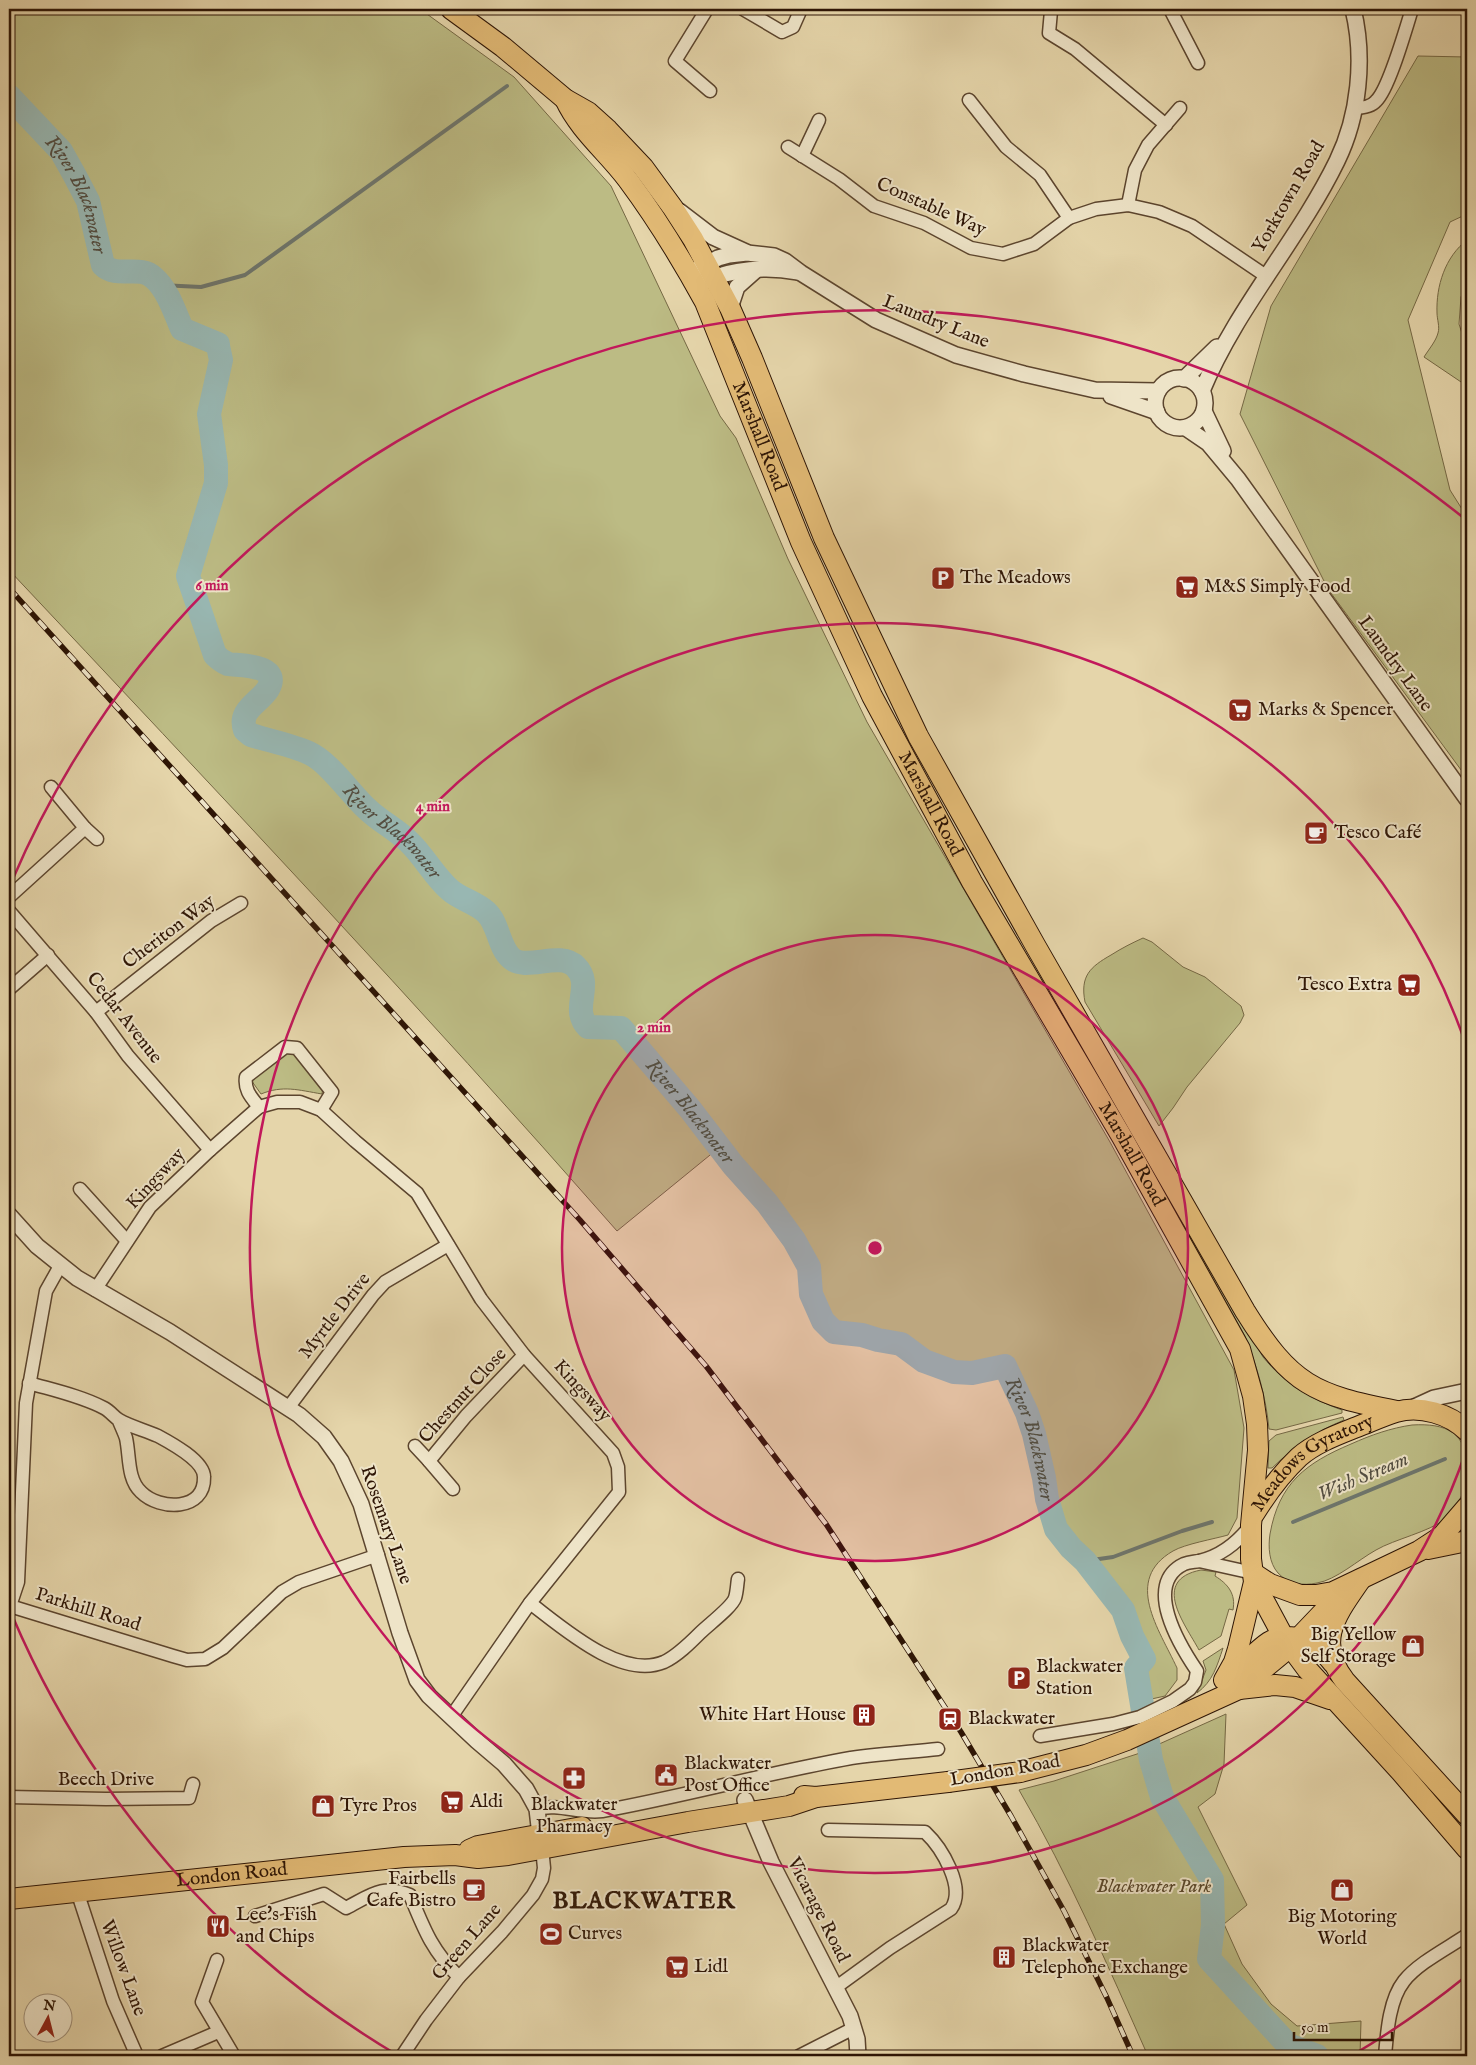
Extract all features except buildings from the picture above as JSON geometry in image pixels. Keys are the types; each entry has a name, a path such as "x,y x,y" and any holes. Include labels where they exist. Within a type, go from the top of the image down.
{"main road":[{"name":"Marshall Road","path":"451,9 503,47 565,99 588,112 643,167 673,208 701,275 705,302 801,542 872,696 972,882 1122,1137 1237,1343 1253,1396 1257,1424 1258,1450 1252,1520"},
{"name":"Marshall Road","path":"565,99 572,114 628,179 701,275 730,308 824,538 918,736 1035,945 1263,1340 1278,1359 1309,1386 1351,1402 1402,1411"},
{"name":"Meadows Gyratory","path":"1254,1577 1252,1520 1281,1476 1307,1451 1339,1434 1402,1411 1421,1411 1446,1416 1467,1431"},
{"path":"1254,1577 1300,1595 1316,1596 1355,1582 1419,1551 1442,1536 1467,1508"},
{"path":"1419,1551 1467,1541"},
{"path":"1254,1577 1313,1677 1401,1772 1467,1850"},
{"path":"1254,1577 1246,1622 1236,1655 1232,1684 1295,1687 1334,1700"},
{"path":"1333,1663 1330,1648 1332,1627 1355,1582"},
{"name":"London Road","path":"541,1841 603,1817 745,1798 787,1795 816,1797 948,1782 1020,1772 1086,1755 1127,1730 1166,1723 1179,1707 1232,1684 1291,1641 1355,1582"},
{"path":"1291,1641 1314,1642 1333,1663 1345,1681 1467,1815"},
{"name":"London Road","path":"9,1899 378,1859 455,1856 478,1846 541,1841 745,1798"}],"street":[{"path":"707,9 675,61 710,91"},
{"path":"743,9 782,32 793,27 801,9"},
{"path":"1053,9 1049,33 1075,49 1166,125"},
{"path":"1170,9 1198,64"},
{"name":"Yorktown Road","path":"1202,391 1228,335 1313,202 1337,160 1354,108 1358,56 1353,9"},
{"path":"1354,108 1363,108 1376,102 1388,83 1412,9"},
{"path":"969,100 1006,147 1040,175 1069,218"},
{"path":"1128,205 1135,170 1148,145 1180,108"},
{"path":"802,156 819,120"},
{"name":"Constable Way","path":"788,147 839,179 874,206 924,223 971,248 1003,254 1034,244 1069,218 1096,208 1128,205 1159,212 1192,226 1266,276"},
{"path":"673,208 713,237 747,253"},
{"name":"Laundry Lane","path":"701,275 718,258 747,253 781,258 801,273 876,320 948,352 1024,374 1095,390 1157,412"},
{"name":"Laundry Lane","path":"701,275 779,269 801,273"},
{"path":"730,308 737,287 755,271"},
{"name":"Yorktown Road","path":"1184,379 1228,335"},
{"path":"1184,379 1194,383 1202,391 1205,400 1204,411 1197,422 1186,428 1173,427 1165,423 1157,412 1155,400 1158,391 1168,381 1184,379"},
{"name":"Laundry Lane","path":"1095,390 1158,391"},
{"name":"Laundry Lane","path":"1204,411 1238,479"},
{"name":"Laundry Lane","path":"1186,428 1208,442 1238,479 1467,799"},
{"path":"51,787 85,828 97,839"},
{"path":"9,898 85,828"},
{"name":"Cheriton Way","path":"96,1012 211,921 241,903"},
{"name":"Cedar Avenue","path":"9,911 96,1012 128,1056 210,1150"},
{"path":"9,989 48,955"},
{"path":"259,1107 248,1093 245,1084 246,1077 285,1047 297,1048 332,1092 321,1110"},
{"name":"Kingsway","path":"95,1290 150,1207 259,1107 277,1102 300,1102 321,1110 417,1192 481,1299 524,1355 613,1453 618,1467 619,1492 530,1603 451,1717"},
{"path":"80,1189 127,1241"},
{"name":"Rosemary Lane","path":"9,1215 37,1246 60,1266 95,1290 170,1332 288,1408 314,1427 324,1437 341,1461 361,1504 378,1555 400,1633 417,1680 429,1696 518,1779 531,1795 537,1809 541,1841"},
{"name":"Myrtle Drive","path":"288,1408 373,1295 385,1282 448,1245"},
{"name":"Parkhill Road","path":"60,1266 46,1291 28,1383 18,1582 10,1607 187,1660 205,1659 224,1648 282,1592 299,1582 378,1555"},
{"name":"Chestnut Close","path":"429,1461 466,1416 524,1355"},
{"path":"28,1383 105,1409 119,1420 158,1436 200,1465 205,1476 201,1492 192,1501 171,1506 155,1502 140,1491 131,1474 126,1438 119,1420"},
{"path":"1402,1411 1434,1398 1467,1391"},
{"name":"Chestnut Close","path":"415,1446 453,1489"},
{"path":"1040,1736 1127,1730 1179,1707 1195,1682 1197,1671 1167,1613 1164,1588 1175,1570 1185,1564 1199,1561 1231,1546 1252,1520"},
{"path":"1199,1561 1254,1577"},
{"path":"530,1603 570,1633 602,1653 625,1663 643,1667 666,1661 691,1642 734,1600 738,1579"},
{"path":"745,1798 792,1769 853,1758 938,1749"},
{"name":"Beech Drive","path":"9,1797 97,1799 189,1798 193,1784"},
{"name":"Vicarage Road","path":"745,1798 771,1862 854,2028 858,2056"},
{"path":"537,1809 548,1806 603,1817"},
{"path":"828,1830 925,1832 936,1842 956,1884 956,1902 951,1909 890,1948 835,1988"},
{"name":"Green Lane","path":"402,2056 426,2020 459,1977 502,1932 533,1895 542,1879 544,1868 541,1841"},
{"path":"255,1916 324,1894 346,1908 383,1890 397,1890 410,1895 429,1940 445,1963 459,1977"},
{"name":"Willow Lane","path":"77,1891 113,2001 137,2056"},
{"path":"1385,2056 1395,2000 1404,1982 1430,1960 1467,1935"},
{"path":"217,1960 202,2002 218,2032 234,2056"},
{"path":"799,2056 854,2028"},
{"path":"162,2056 218,2032"}],"green space":[{"path":"9,9 420,9 514,77 611,186 720,416 736,438 788,559 867,722 1110,1142 1234,1370 1244,1428 1237,1518 1228,1535 1178,1548 1158,1563 1150,1576 1148,1590 1150,1606 1177,1668 1177,1680 1165,1696 1147,1700 1144,1676 1151,1658 1138,1632 1129,1607 1091,1557 1076,1543 1062,1525 1053,1497 1051,1474 1036,1424 1008,1359 972,1364 952,1362 924,1351 904,1336 837,1322 829,1315 819,1291 816,1265 798,1233 775,1200 726,1142 617,1231 392,980 9,570"},
{"path":"1418,56 1467,57 1467,214 1450,222 1408,320 1450,490 1467,517 1467,778 1328,589 1240,414 1271,306"},
{"path":"1467,240 1467,282 1461,297 1459,324 1467,349 1467,386 1424,357 1438,333 1437,303 1443,273 1453,255"},
{"path":"1143,938 1152,942 1183,967 1205,977 1241,1006 1244,1015 1240,1023 1187,1087 1159,1126 1085,1002 1084,993 1085,979 1092,968 1115,952"},
{"path":"294,1052 323,1087 322,1094 284,1089 261,1094 251,1080 283,1054"},
{"path":"1141,1145 1263,1357 1289,1382 1320,1401 1342,1410 1342,1413 1276,1430 1269,1429 1266,1405 1245,1336 1139,1147"},
{"path":"1343,1417 1344,1420 1314,1435 1288,1453 1272,1468 1268,1468 1269,1441 1276,1435"},
{"path":"1412,1425 1444,1428 1459,1438 1463,1446 1466,1456 1466,1483 1458,1502 1450,1514 1438,1524 1376,1550 1339,1574 1324,1581 1301,1584 1291,1582 1282,1577 1275,1569 1271,1560 1269,1549 1270,1534 1280,1501 1297,1477 1308,1467 1335,1451 1374,1435"},
{"path":"1201,1570 1216,1572 1215,1576 1224,1582 1230,1590 1234,1604 1233,1610 1229,1609 1221,1636 1199,1650 1180,1616 1174,1593 1177,1583 1186,1575"},
{"path":"1223,1648 1211,1678 1197,1693 1206,1670 1203,1661"},
{"name":"Blackwater Park","path":"1226,1714 1224,1764 1215,1794 1198,1807 1247,1905 1224,1924 1242,1964 1271,2004 1297,2026 1361,2021 1360,2056 1148,2056 1103,1955 1055,1855 1019,1790 1054,1781 1137,1754"}],"waterway":[{"path":"160,285 201,287 245,275 507,86"},
{"name":"River Blackwater","path":"9,96 61,151 75,176 88,201 103,265 115,271 142,272 154,278 171,302 182,329 218,344 221,360 209,414 216,465 216,483 188,576 215,655 228,664 258,668 269,675 271,681 268,689 250,707 244,717 245,730 251,735 288,745 317,757 366,808 408,841 450,890 486,912 494,923 503,947 511,958 517,962 525,963 561,960 569,962 576,967 583,981 581,1005 583,1020 588,1027 621,1028 690,1109 733,1165 767,1203 794,1240 809,1267 811,1294 823,1321 834,1332 862,1335 901,1344 924,1361 954,1372 972,1373 1005,1366 1027,1413 1034,1434 1047,1499 1056,1529 1071,1548 1085,1561 1123,1610 1132,1636 1144,1659 1136,1668 1151,1760 1162,1797 1212,1880 1213,1925 1209,1959 1288,2045 1317,2056"},
{"name":"Wish Stream","path":"1293,1522 1445,1459"},
{"name":"Wish Stream","path":"1085,1561 1113,1557 1182,1531 1212,1522"}],"railway":[{"path":"9,588 580,1220 706,1366 826,1524 961,1732 1064,1911 1133,2056"}],"place":[{"name":"The Meadows","path":"943,578"},
{"name":"M&S Simply Food","path":"1187,587"},
{"name":"Marks & Spencer","path":"1240,710"},
{"name":"Tesco Café","path":"1316,833"},
{"name":"Tesco Extra","path":"1409,985"},
{"name":"Big Yellow Self Storage","path":"1413,1646"},
{"name":"Blackwater Station","path":"1019,1678"},
{"name":"White Hart House","path":"864,1715"},
{"name":"Blackwater","path":"950,1719"},
{"name":"Blackwater Post Office","path":"666,1775"},
{"name":"Blackwater Pharmacy","path":"574,1778"},
{"name":"Aldi","path":"452,1802"},
{"name":"Tyre Pros","path":"323,1806"},
{"name":"Fairbells Cafe Bistro","path":"474,1890"},
{"name":"Big Motoring World","path":"1342,1890"},
{"name":"Lee's Fish and Chips","path":"218,1926"},
{"name":"Curves","path":"551,1934"},
{"name":"Blackwater Telephone Exchange","path":"1004,1957"},
{"name":"Lidl","path":"677,1967"}],"district":[{"name":"BLACKWATER","path":"644,1901"}]}
